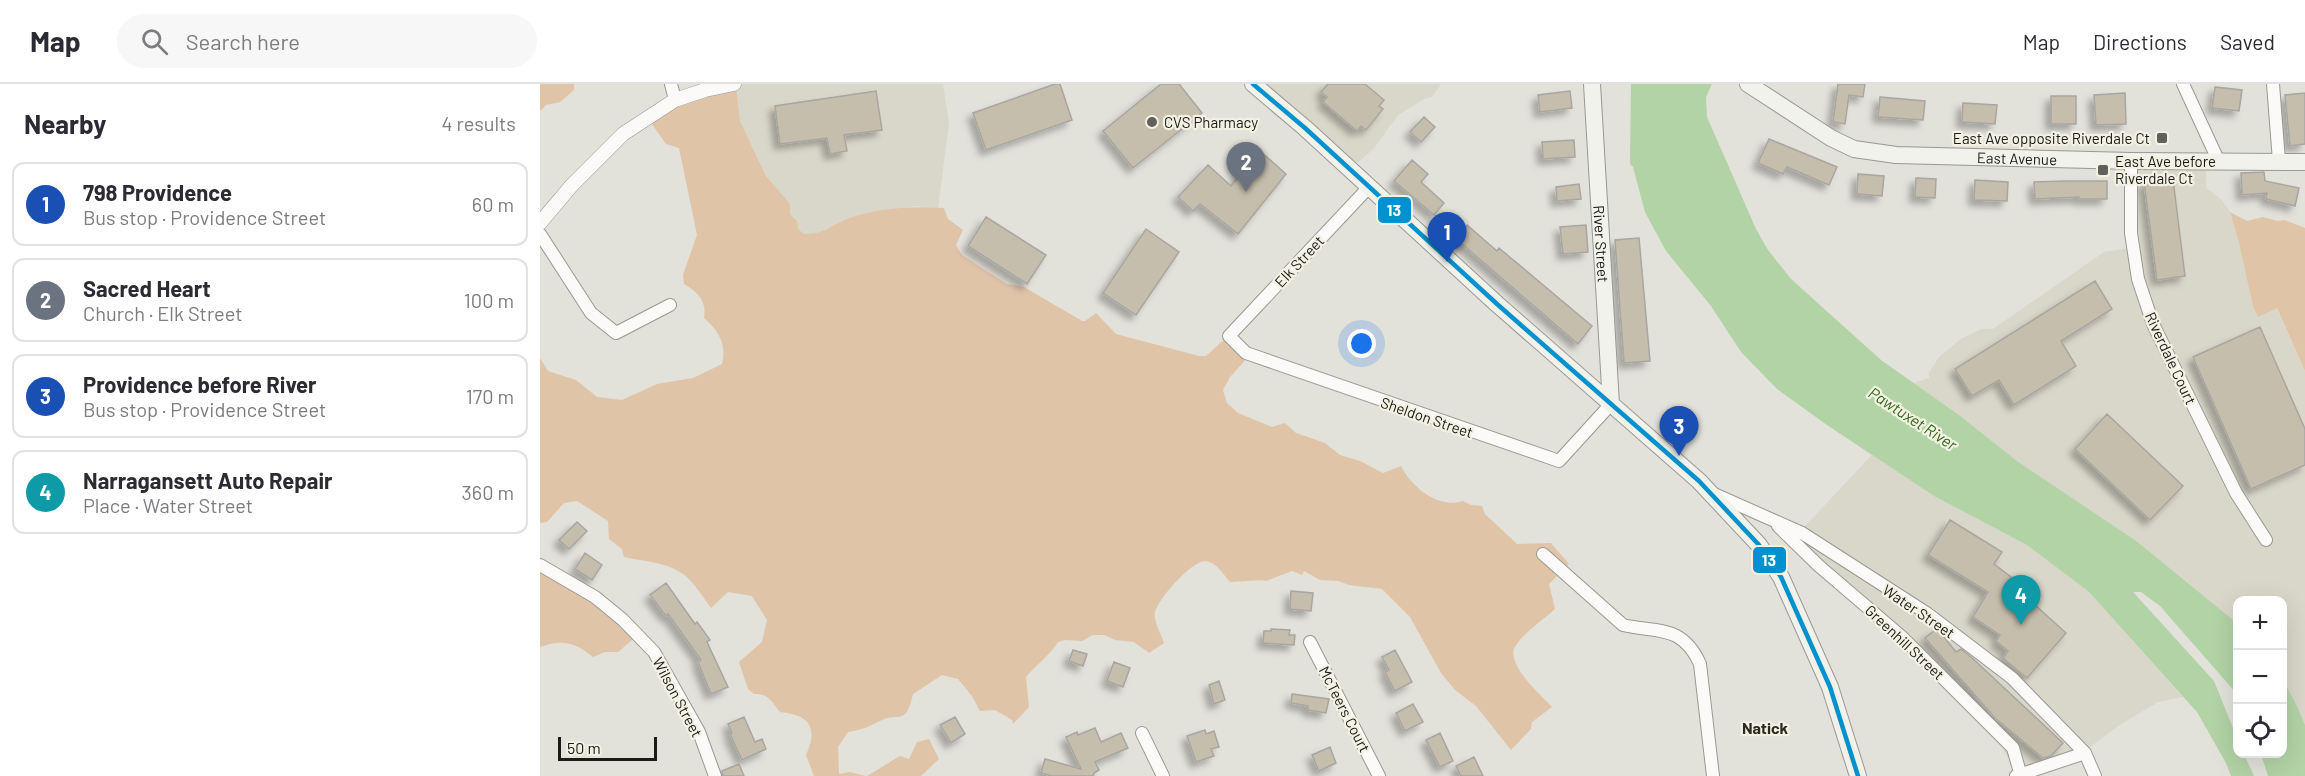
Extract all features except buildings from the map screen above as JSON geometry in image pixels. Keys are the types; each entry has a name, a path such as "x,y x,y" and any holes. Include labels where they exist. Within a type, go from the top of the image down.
{"main road":[{"path":"1253,84 1305,128 1708,491 1760,544 1776,568 1830,687 1858,776"},
{"name":"River Street","path":"1592,84 1611,404"},
{"name":"East Avenue","path":"1748,84 1831,138 1854,149 1896,155 2131,161 2305,162"}],"street":[{"path":"671,84 675,100"},
{"path":"540,223 572,185 623,134 675,100 734,84"},
{"path":"2183,84 2219,162"},
{"path":"2263,84 2276,131"},
{"path":"2273,84 2279,161"},
{"name":"Riverdale Court","path":"2131,161 2131,233 2138,279 2153,324 2236,493 2266,540"},
{"name":"Elk Street","path":"1229,336 1369,187"},
{"path":"540,234 591,313 616,333 670,305"},
{"name":"Sheldon Street","path":"1229,336 1246,353 1559,461 1611,404"},
{"name":"Water Street","path":"1708,491 1802,533 1928,614 2012,678 2085,753 2095,776"},
{"name":"Greenhill Street","path":"1771,520 1819,566 1902,637 1998,732 2013,748 2019,776"},
{"path":"1544,554 1623,625 1635,628 1658,628 1683,641 1693,651 1700,664 1713,776"},
{"name":"Wilson Street","path":"540,565 595,597 623,620 654,652 699,732 715,776"},
{"name":"McTeers Court","path":"1310,642 1380,776"},
{"path":"1142,733 1163,776"},
{"path":"2019,776 2085,753"}],"shaded area":[{"path":"540,84 574,84 574,90 560,102 546,105 540,111"},
{"path":"736,84 943,84 949,123 938,208 916,206 879,212 848,219 819,234 804,234 797,229 797,221 790,214 789,204 766,176 740,121"},
{"path":"1255,84 1441,84 1432,97 1424,99 1398,115 1374,148 1352,168"},
{"path":"736,85 740,121 766,176 790,204 790,214 797,221 798,229 804,234 822,231 847,219 870,212 920,207 944,208 948,219 963,230 956,245 962,255 1007,284 1024,287 1082,321 1096,313 1116,334 1199,356 1206,356 1226,338 1250,355 1230,377 1223,390 1227,403 1238,413 1272,427 1285,423 1296,433 1325,443 1340,455 1360,461 1383,473 1401,466 1412,482 1427,495 1445,502 1463,501 1471,505 1482,506 1485,514 1517,544 1551,543 1569,564 1549,584 1555,609 1524,636 1513,652 1514,660 1525,678 1552,707 1532,722 1531,729 1511,750 1476,706 1455,690 1441,673 1410,617 1382,589 1320,580 1304,571 1302,575 1292,571 1266,581 1230,582 1217,566 1206,561 1193,566 1185,573 1158,606 1155,619 1164,643 1149,653 1134,642 1115,640 1105,635 1093,635 1082,641 1058,642 1026,677 1029,707 1013,724 1012,720 995,710 980,711 972,696 958,679 942,675 913,694 904,715 887,718 865,728 848,732 838,747 839,774 850,772 866,776 814,776 806,755 812,737 809,724 798,716 780,712 766,697 754,694 748,689 739,662 762,642 767,620 752,596 728,592 711,608 693,584 680,572 660,564 624,557 622,549 609,539 608,521 577,501 564,503 547,522 540,523 540,358 548,371 576,380 597,397 622,400 657,384 693,378 722,364 722,345 714,328 704,318 703,302 693,290 684,284 683,275 697,235 679,148 666,144 647,117"},
{"path":"2206,161 2206,188 2222,200 2230,212 2239,243 2276,307 2305,371 2305,725 2287,687 2287,596 2233,596 2233,622 2135,540 2017,461 1914,383 1929,378 1929,373 1939,357 1961,339 1981,329 1993,329 2104,252 2137,247 2135,162"},
{"path":"2230,212 2247,221 2263,217 2278,221 2285,220 2305,228 2305,371 2277,308 2258,317 2253,306"},
{"path":"1872,455 1934,496 2027,545 2089,592 2183,697 2158,702 2118,726 2082,753 2024,773 2014,769 1995,735 1821,568 1788,544"},
{"path":"540,563 638,635 618,652 605,652 593,657 568,643 555,643 540,647"},
{"path":"929,739 939,759 921,776 867,776 900,756 909,759 917,742"}],"water":[{"name":"Pawtuxet River","path":"1631,84 1712,84 1706,97 1707,117 1756,229 1768,250 1791,279 1881,360 1959,415 2017,461 2135,540 2233,620 2233,689 2160,606 2141,592 2133,592 2214,681 2233,728 2233,758 2246,758 2254,776 2231,776 2197,712 2089,592 2027,545 1934,496 1777,389 1741,352 1711,306 1666,251 1645,212 1633,167 1630,164"},
{"path":"2287,687 2305,725 2305,776 2268,776 2262,758 2287,758"}],"transit line":[{"name":"13","path":"1253,84 1305,128 1497,304 1699,481 1759,545 1781,577 1830,687 1858,776"}],"place":[{"name":"CVS Pharmacy","path":"1152,122"},
{"name":"East Ave opposite Riverdale Ct","path":"2162,138"},
{"name":"East Ave before Riverdale Ct","path":"2103,170"},
{"name":"Sacred Heart","path":"1246,192"},
{"name":"798 Providence","path":"1447,262"},
{"name":"Providence before River","path":"1679,456"},
{"name":"Narragansett Auto Repair","path":"2021,625"}],"district":[{"name":"Natick","path":"1765,727"}]}
